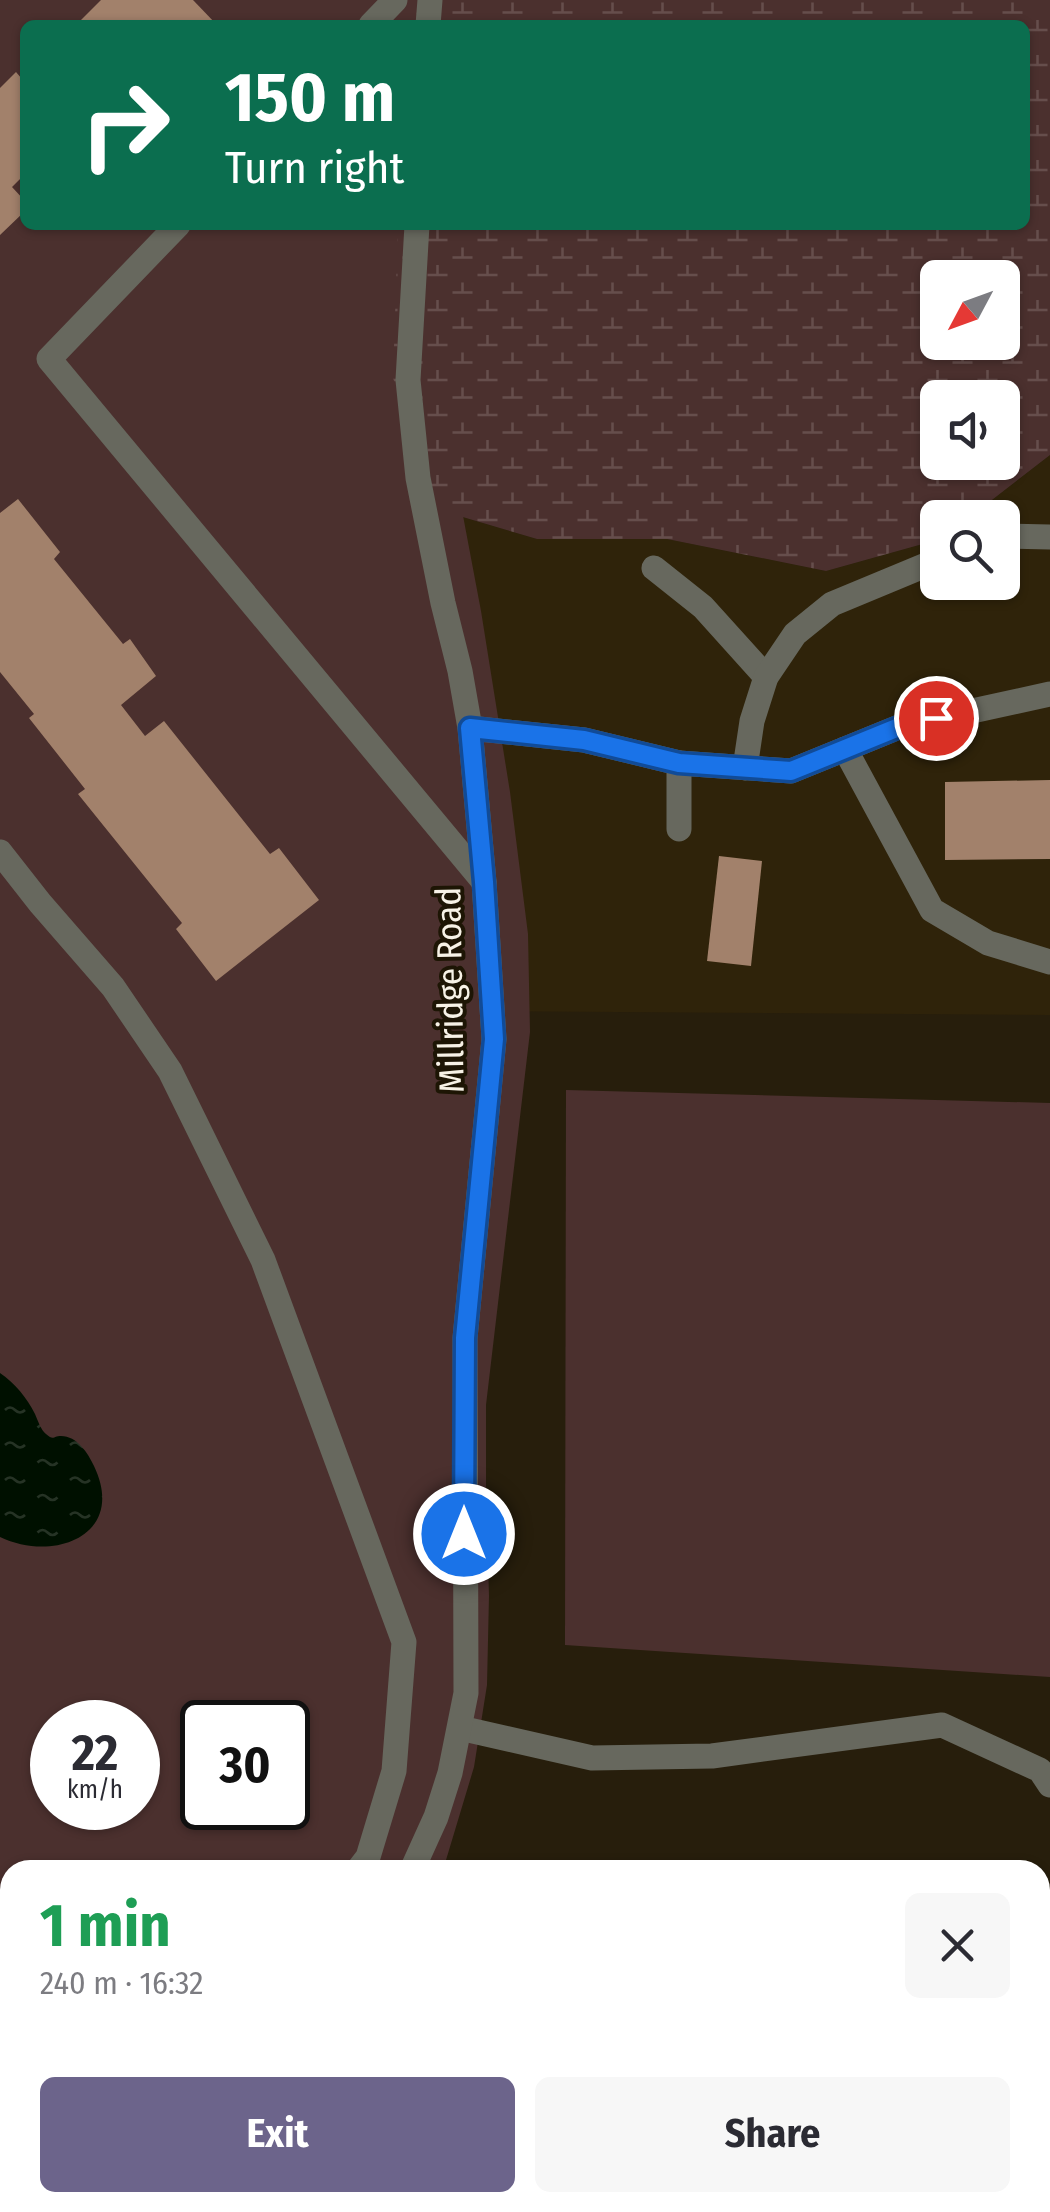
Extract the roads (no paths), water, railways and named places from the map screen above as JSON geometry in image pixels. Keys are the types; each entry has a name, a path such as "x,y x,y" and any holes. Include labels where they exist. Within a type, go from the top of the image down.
{"street":[{"path":"376,20 395,0"},
{"path":"173,230 49,358 484,882"},
{"name":"Millridge Road","path":"417,230 408,380 418,478 470,728 494,1039 465,1338 466,1692 450,1773 417,1860"},
{"path":"1020,537 1050,538"},
{"path":"745,768 752,722 766,677 795,634 832,604 920,567"},
{"path":"654,568 702,607 766,677"},
{"path":"470,728 584,740 679,763 791,771 899,727 1050,694"},
{"path":"845,749 932,910 988,943 1050,962"},
{"path":"679,763 679,829"},
{"path":"0,852 113,987 170,1071 263,1260 404,1642 394,1772 366,1860"},
{"path":"460,1728 592,1758 712,1756 942,1725 1040,1770 1050,1785"}],"water":[{"path":"0,1373 24,1397 44,1432 77,1442 94,1466 102,1490 101,1510 93,1526 80,1537 42,1547 0,1537"}]}
